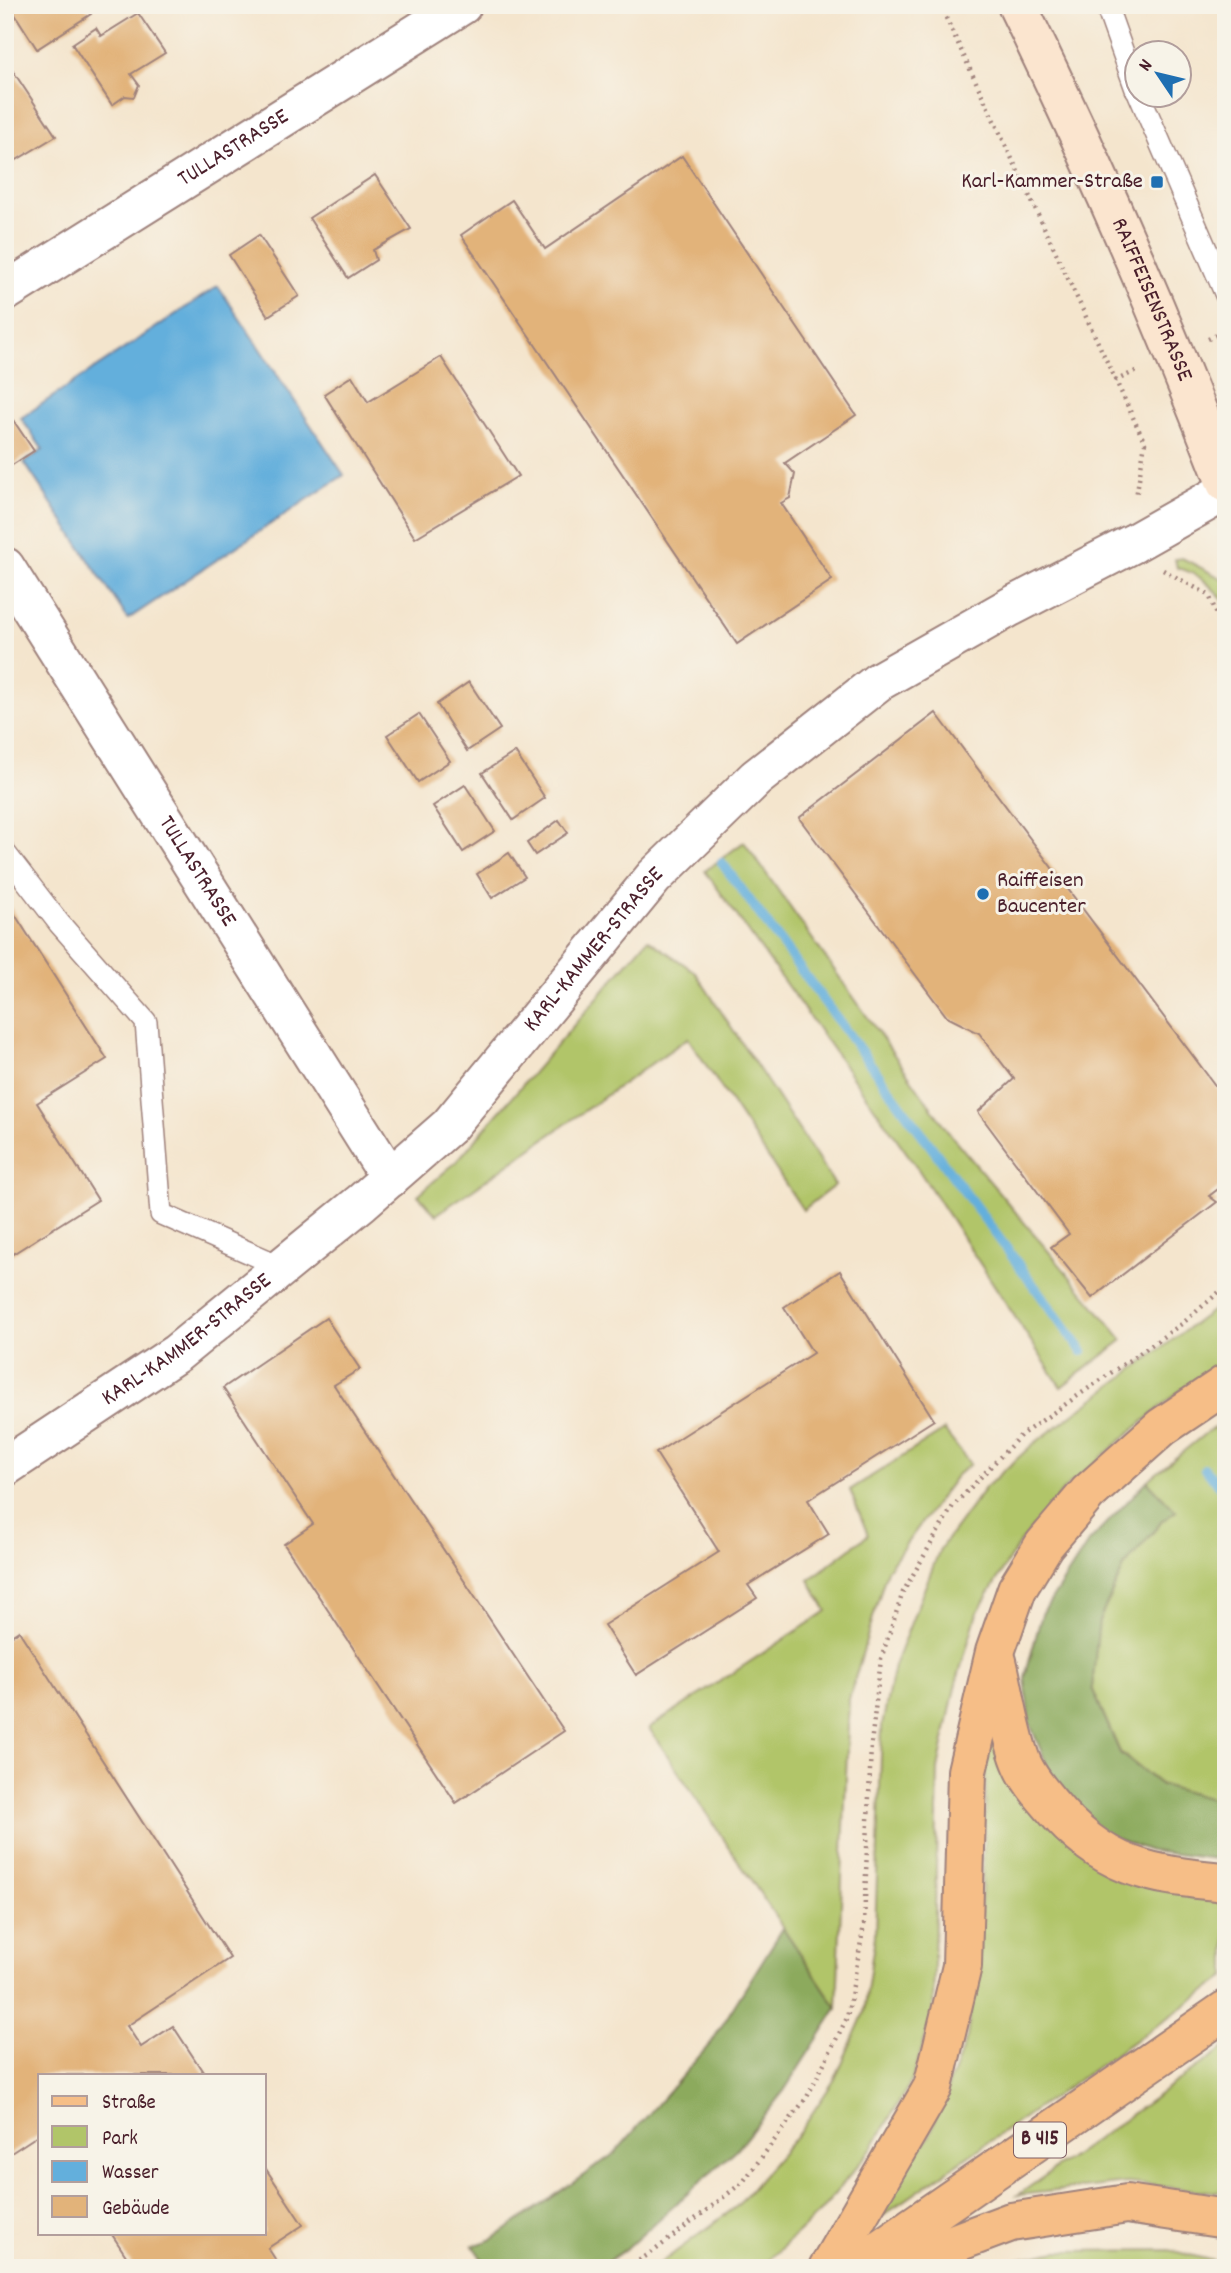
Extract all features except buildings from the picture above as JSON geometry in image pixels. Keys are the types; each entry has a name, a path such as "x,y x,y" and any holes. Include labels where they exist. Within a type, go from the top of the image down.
{"main road":[{"path":"828,2268 933,2087 962,1966 967,1771 995,1652 1017,1589 1044,1545 1079,1503 1162,1427 1226,1384"},
{"path":"995,1652 1021,1762 1039,1791 1073,1833 1113,1859 1158,1875 1226,1882"},
{"name":"B 415","path":"853,2268 1226,2010"},
{"path":"888,2268 1011,2222 1127,2204 1226,2219"}],"street":[{"name":"TULLASTRASSE","path":"5,292 462,5"},
{"name":"RAIFFEISENSTRASSE","path":"1017,5 1109,196 1176,352 1226,484"},
{"name":"KARL-KAMMER-STRASSE","path":"5,1467 177,1353 390,1178 449,1126 654,877 757,778 878,682 1010,607 1134,543 1226,491"},
{"name":"TULLASTRASSE","path":"5,567 390,1178"}],"lane":[{"path":"1106,5 1122,50"},
{"path":"1145,108 1226,295"},
{"path":"5,853 59,923 146,1022 162,1214 282,1267"}],"path":[{"path":"940,5 1145,443 1136,496 1134,543 1157,566 1209,595 1226,637"},
{"path":"626,2268 654,2251 743,2182 807,2097 847,2018 863,1926 871,1744 881,1659 903,1592 953,1506 1021,1435 1183,1323 1226,1286"}],"green space":[{"path":"1182,558 1225,580 1226,604 1204,581 1177,568 1175,559"},
{"path":"744,842 950,1134 1123,1340 1061,1387 914,1163 705,871"},
{"path":"648,939 695,972 835,1185 803,1210 688,1038 436,1215 418,1195 457,1161"},
{"path":"1226,1300 1226,1357 1182,1389 1067,1486 1020,1542 977,1613 955,1687 938,1769 933,2013 912,2080 872,2148 821,2211 760,2268 654,2268 737,2206 799,2133 835,2079 864,2013 875,1936 882,1726 894,1666 940,1549 985,1488 1032,1445"},
{"path":"1226,1421 1226,1803 1223,1803 1161,1785 1120,1752 1092,1688 1098,1621 1124,1567 1162,1521 1176,1511 1147,1481 1207,1432"},
{"path":"944,1430 970,1464 956,1476 887,1570 849,1699 837,2008 649,1728 827,1611 809,1580 868,1535 850,1490"},
{"path":"1147,1481 1176,1511 1162,1521 1124,1567 1099,1621 1092,1688 1120,1753 1161,1785 1226,1803 1226,1860 1150,1851 1094,1830 1059,1794 1029,1722 1025,1677 1042,1614 1088,1543"},
{"path":"992,1739 1028,1803 1188,1897 1226,1901 1226,1977 884,2215 882,2202 929,2137 967,2037 979,1945 986,1796 985,1749"},
{"path":"783,1928 837,2008 784,2091 737,2149 626,2249 598,2268 488,2268 473,2246 493,2239 615,2153 711,2043"},
{"path":"1226,2047 1226,2193 1127,2183 1018,2195"},
{"path":"1169,2250 1226,2264 1226,2268 976,2268 1057,2251"}],"water":[{"path":"218,286 344,475 128,619 24,462 43,450 21,418"}],"waterway":[{"path":"722,863 1082,1351"},
{"path":"1205,1469 1226,1492"}],"place":[{"name":"Karl-Kammer-Straße","path":"1157,182"},
{"name":"Raiffeisen Baucenter","path":"983,894"}]}
